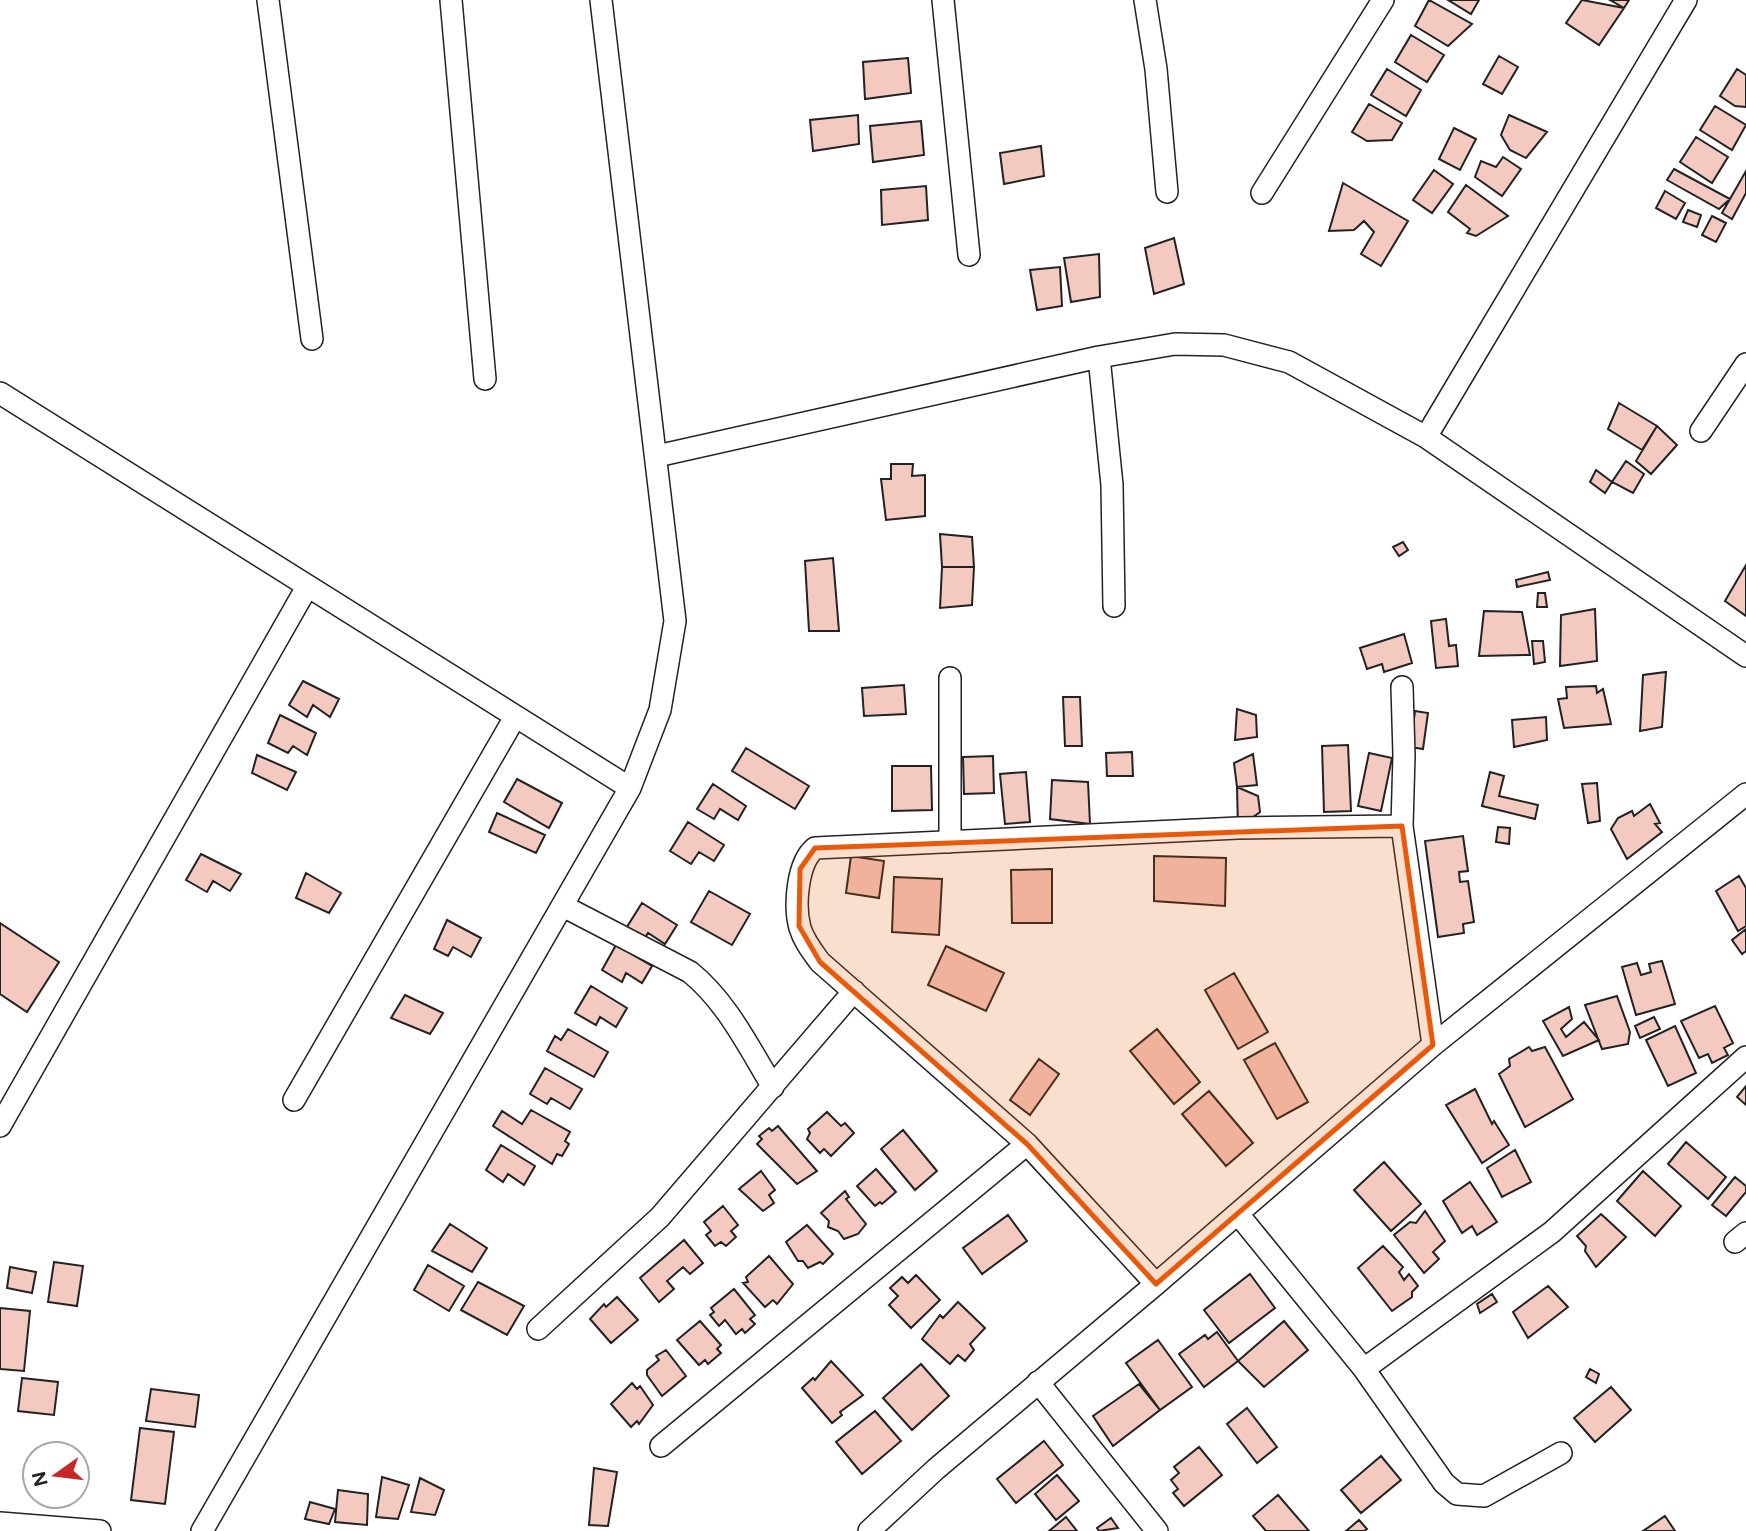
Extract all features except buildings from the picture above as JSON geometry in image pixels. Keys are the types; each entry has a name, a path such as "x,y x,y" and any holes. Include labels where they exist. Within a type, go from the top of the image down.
{"street":[{"path":"268,0 312,338"},
{"path":"451,0 485,379"},
{"path":"202,1531 630,788 660,710 675,621 601,0"},
{"path":"943,0 969,255"},
{"path":"1145,0 1156,69 1167,192"},
{"path":"1262,192 1382,0"},
{"path":"1426,437 1686,0"},
{"path":"657,456 1099,357 1174,344 1224,345 1289,362 1426,437 1746,656"},
{"path":"1099,357 1112,485 1114,606"},
{"path":"1701,431 1746,364"},
{"path":"0,393 630,788"},
{"path":"0,1126 307,587"},
{"path":"950,678 950,842"},
{"path":"1402,687 1402,825 1433,1045"},
{"path":"294,1100 515,717"},
{"path":"869,1531 1038,1382 1433,1045 1746,794"},
{"path":"1156,1284 1027,1144 820,962 799,926 800,869 806,855 815,848 1238,828 1402,825"},
{"path":"563,906 690,972 707,986 721,1003 773,1087"},
{"path":"538,1329 660,1217 854,991"},
{"path":"1364,1369 1552,1232 1746,1057"},
{"path":"661,1446 1027,1144"},
{"path":"1238,1214 1364,1369 1444,1483 1457,1494 1484,1496 1561,1453"},
{"path":"1038,1382 1157,1531"},
{"path":"0,1523 100,1531"}],"highlighted area":[{"path":"1402,826 1433,1045 1156,1284 1027,1144 820,962 799,926 800,869 815,848"}]}
